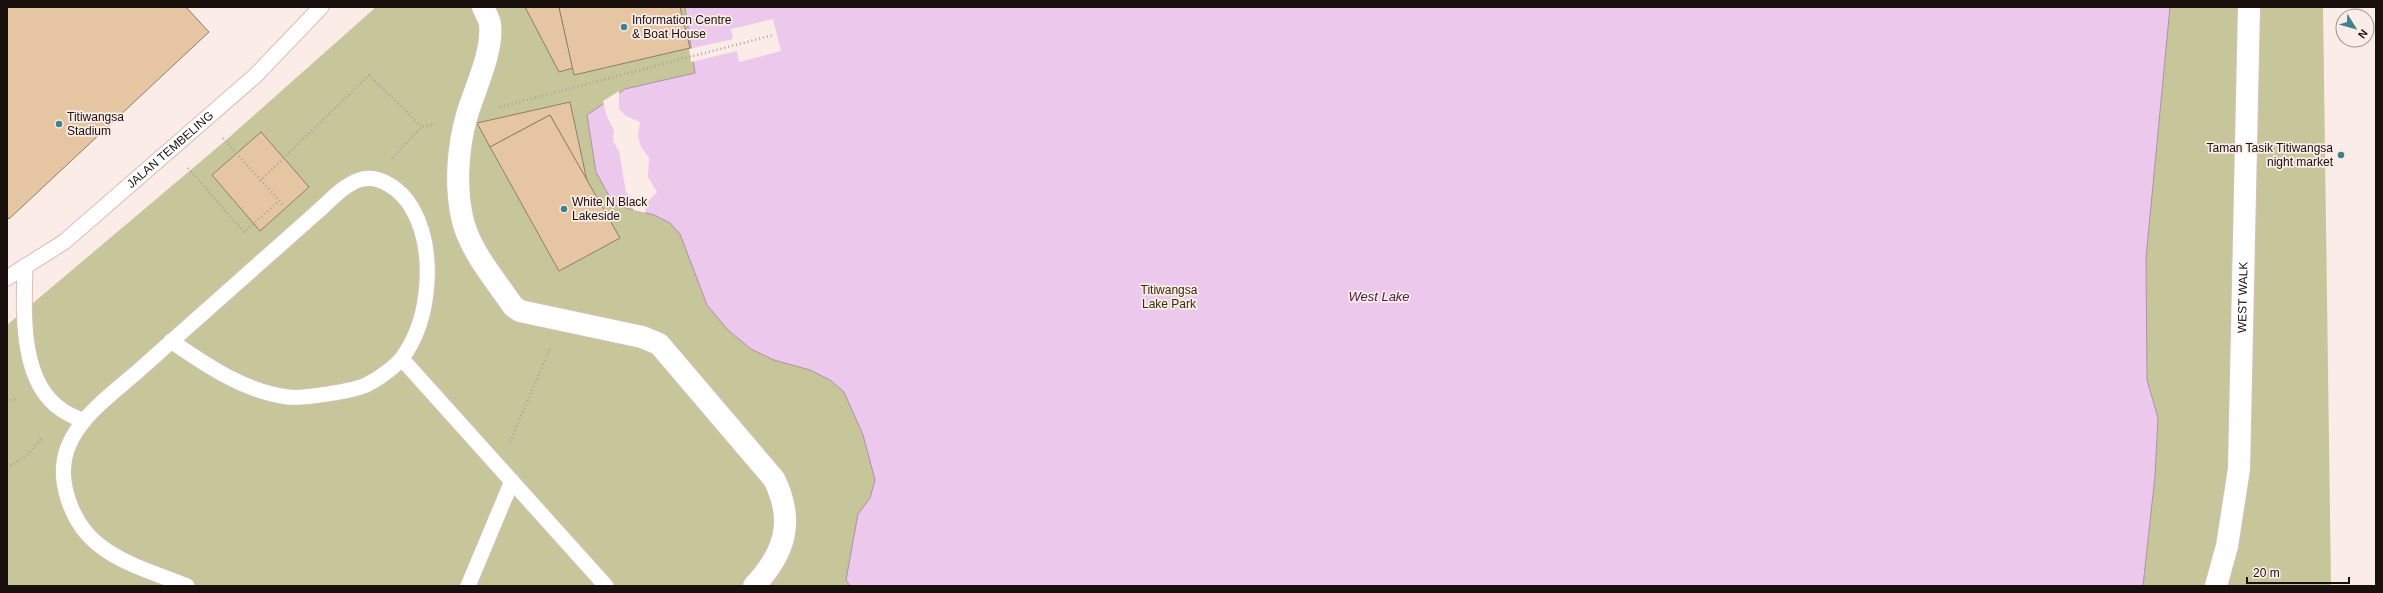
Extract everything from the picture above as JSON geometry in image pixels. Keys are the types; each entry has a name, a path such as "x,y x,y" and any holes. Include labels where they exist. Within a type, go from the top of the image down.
{"street":[{"path":"483,7 490,24 486,61 466,116 458,166 458,196 462,218 472,246 513,306 520,311 642,337 659,344 774,479 784,502 786,530 775,559 754,586"},
{"name":"WEST WALK","path":"2216,586 2227,546 2238,469 2249,7"}],"lane":[{"name":"JALAN TEMBELING","path":"7,278 64,242 255,76 321,7"},
{"path":"171,341 210,368 242,384 289,397 323,394 367,385 402,359 417,329 428,284 427,246 412,208 400,192 387,183 372,178 360,180 346,187 171,341 84,421 68,447 63,468 66,490 74,512 85,531 98,544 115,556 187,586"},
{"path":"25,266 25,325 29,360 38,382 61,410 84,421"},
{"path":"402,359 606,586"},
{"path":"468,586 512,481"}],"path":[{"path":"372,178 422,127 773,35"},
{"path":"260,180 369,75 422,127"},
{"path":"221,136 301,226"},
{"path":"186,166 244,232 279,201"},
{"path":"500,468 562,319"},
{"path":"7,468 26,456 51,428 61,410"}],"green space":[{"name":"West Lake","path":"376,7 2323,7 2331,586 7,586 7,325 225,141"}],"water":[{"name":"West Lake","path":"685,7 2170,7 2146,258 2147,380 2158,418 2155,476 2143,586 850,586 846,580 858,514 870,498 875,480 863,435 844,392 830,380 810,370 774,360 751,349 728,330 707,305 680,234 670,223 654,215 614,205 596,172 587,115 625,89 695,73"}],"pier":[{"path":"773,19 781,51 739,62 737,51 691,62 689,49 733,39 731,29"},
{"path":"619,91 619,109 626,116 640,122 638,136 641,147 649,158 648,177 657,192 647,203 645,213 633,210 632,199 626,192 619,151 613,141 614,130 607,117 603,101"}],"building":[{"name":"Titiwangsa Stadium","path":"7,7 186,7 209,32 9,219 7,216"},
{"path":"525,7 559,7 573,68 559,72"},
{"name":"Information Centre & Boat House","path":"559,7 680,7 690,48 574,75"},
{"path":"570,102 587,181 550,115 490,147 477,123"},
{"name":"White N Black Lakeside","path":"550,115 620,238 559,271 490,147"},
{"path":"261,132 309,187 260,231 212,175"}],"place":[{"name":"Information Centre & Boat House","path":"624,27"},
{"name":"Titiwangsa Stadium","path":"59,124"},
{"name":"Taman Tasik Titiwangsa night market","path":"2341,155"},
{"name":"White N Black Lakeside","path":"564,209"}],"park label":[{"name":"Titiwangsa Lake Park","path":"1169,297"}]}
